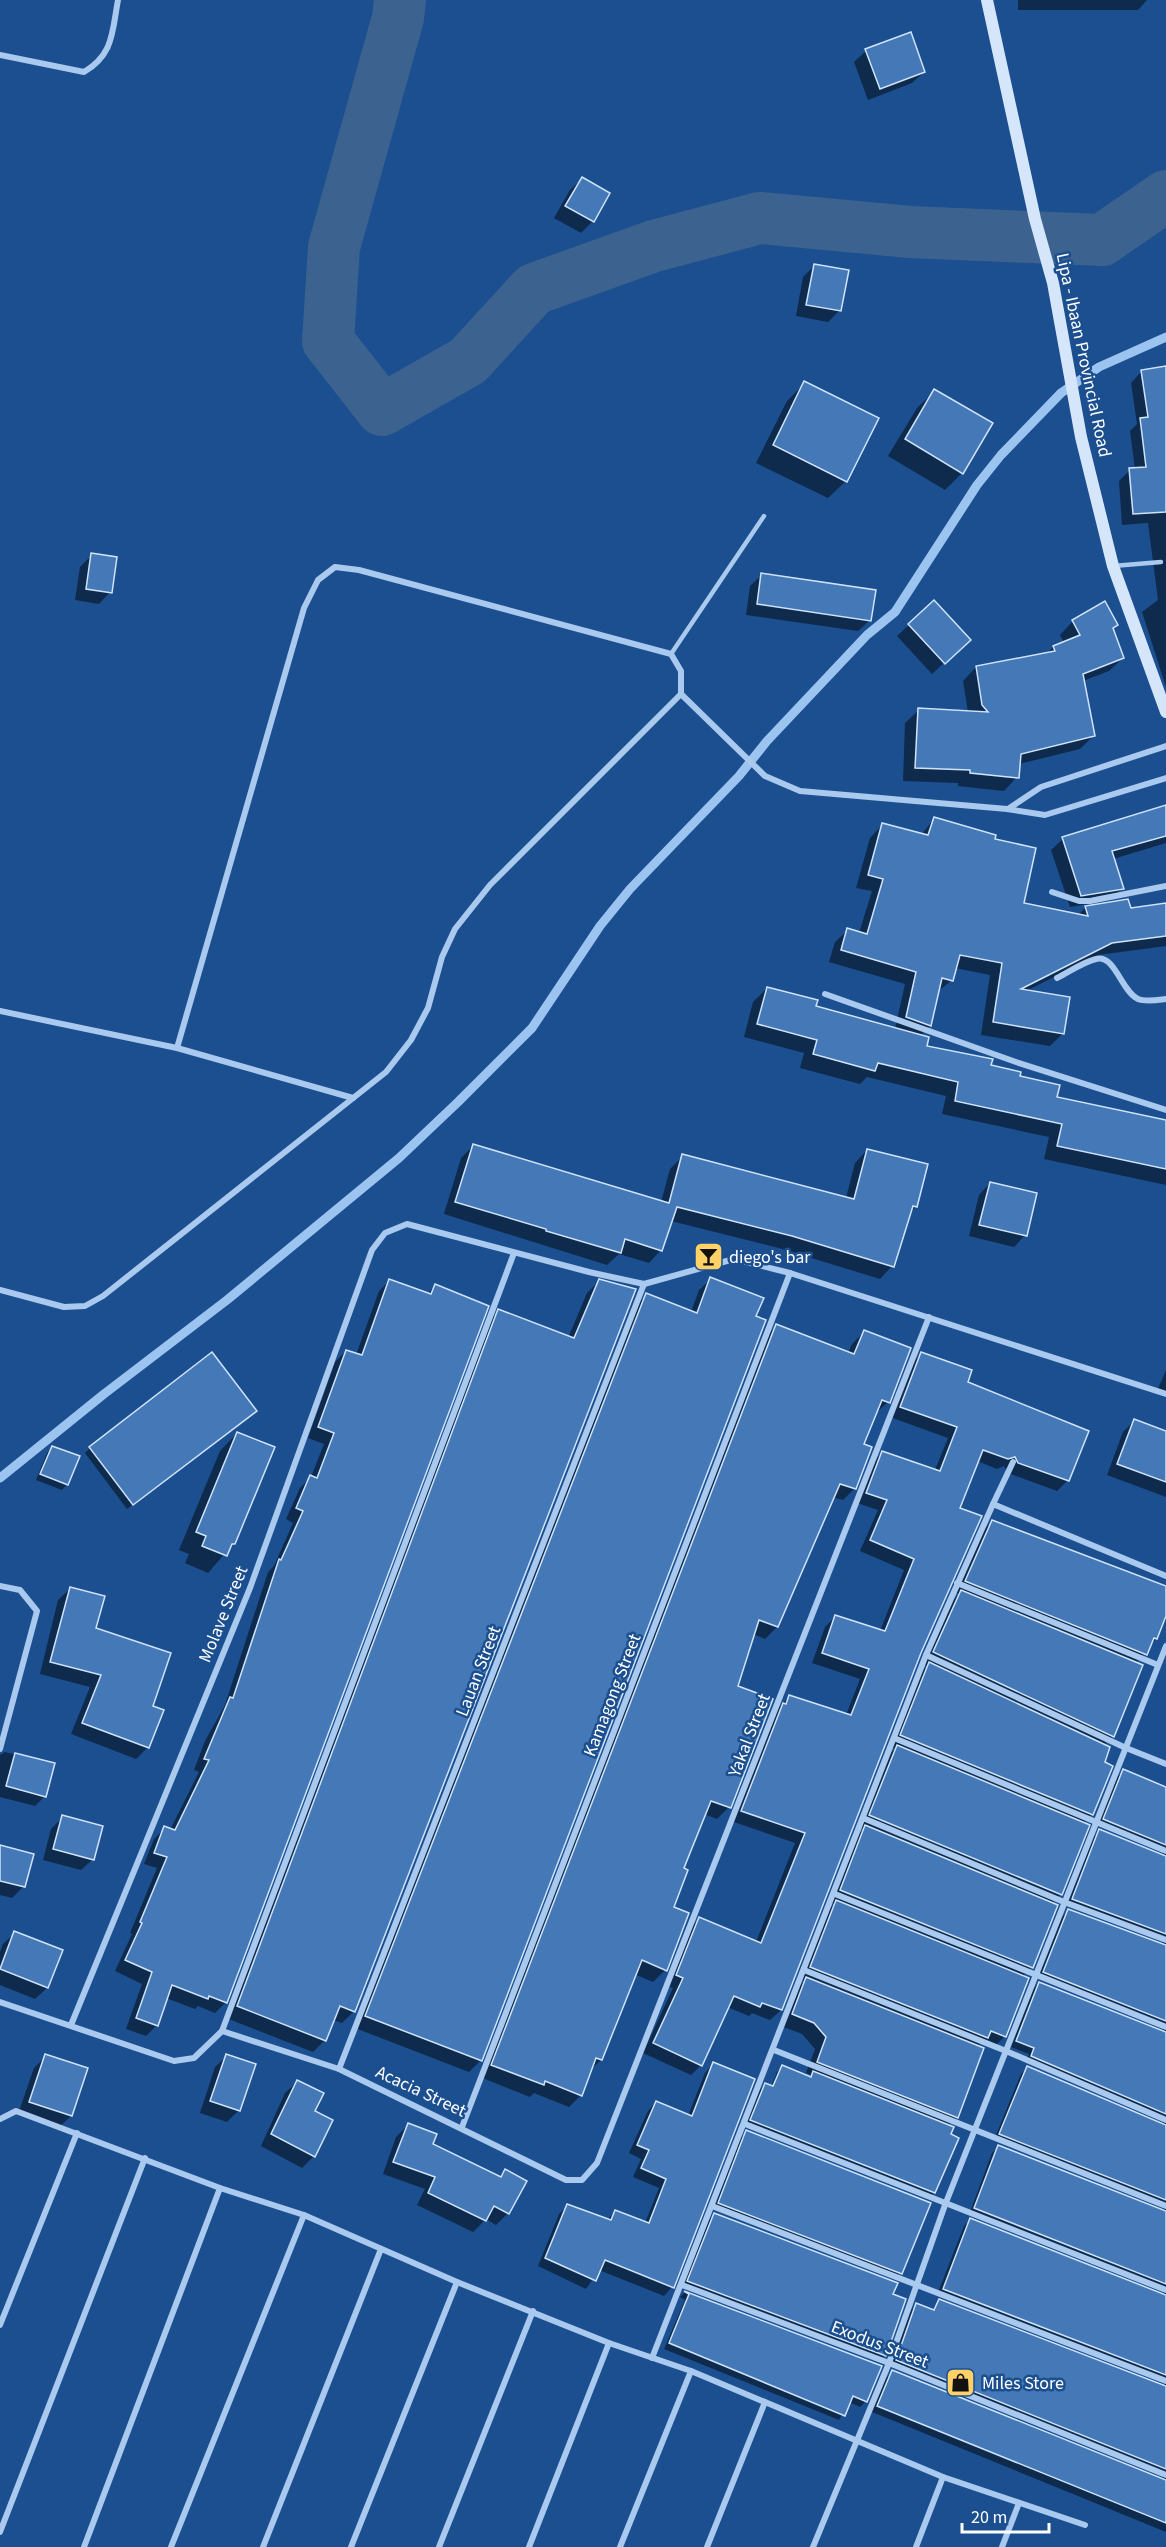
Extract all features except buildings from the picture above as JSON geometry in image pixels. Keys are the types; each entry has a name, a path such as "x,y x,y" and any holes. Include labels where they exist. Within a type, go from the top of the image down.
{"main road":[{"name":"Lipa - Ibaan Provincial Road","path":"987,0 1035,219 1053,283 1078,420 1113,566 1166,712"}],"street":[{"path":"0,55 84,72 99,63 110,45 118,0"},
{"path":"0,1290 64,1307 86,1306 112,1289 386,1072 411,1040 428,1008 442,957 456,929 490,885 681,694 681,671 671,654 358,570 335,567 318,580 304,608 177,1047"},
{"path":"681,694 761,771 800,791 1007,809 1045,815 1166,778"},
{"path":"1007,809 1041,787 1166,746"},
{"path":"1052,892 1079,901 1090,901 1166,886"},
{"path":"1057,978 1095,959 1103,958 1110,962 1125,990 1131,995 1140,1000 1166,999"},
{"path":"825,994 1016,1062 1166,1110"},
{"path":"0,1011 177,1047 353,1098"},
{"name":"Molave Street","path":"71,2025 250,1588 372,1250 386,1233 407,1224 514,1253"},
{"path":"0,2002 174,2061 194,2058 222,2031 514,1253 644,1284 734,1259 790,1273 1166,1394"},
{"name":"Kamagong Street","path":"462,2127 790,1273"},
{"name":"Lauan Street","path":"339,2069 644,1284"},
{"name":"Yakal Street","path":"597,2163 929,1317"},
{"path":"652,2358 774,2050 926,1655 1013,1462"},
{"path":"993,1504 1166,1576"},
{"path":"957,1583 1158,1665"},
{"path":"0,1586 20,1590 31,1600 37,1611 0,1749"},
{"path":"813,2547 888,2363 945,2205 1166,1646"},
{"path":"926,1655 1126,1748 1166,1764"},
{"path":"894,1738 1166,1851"},
{"path":"863,1818 1064,1902 1166,1940"},
{"path":"835,1893 1166,2027"},
{"path":"804,1970 1006,2051 1166,2120"},
{"name":"Acacia Street","path":"222,2031 339,2069 462,2127 566,2180 582,2180 597,2163"},
{"path":"774,2050 1166,2206"},
{"path":"0,2119 15,2111 220,2187 304,2215 457,2282 609,2343 691,2371 944,2477 1085,2525"},
{"path":"745,2124 945,2205 1166,2290"},
{"path":"0,2325 77,2133"},
{"path":"0,2532 145,2158"},
{"path":"84,2547 220,2187"},
{"path":"712,2206 914,2286 1166,2381"},
{"path":"171,2547 304,2215"},
{"path":"263,2547 381,2249"},
{"path":"351,2547 457,2282"},
{"name":"Exodus Street","path":"682,2285 888,2363 1166,2475"},
{"path":"439,2547 533,2311"},
{"path":"529,2547 609,2343"},
{"path":"620,2547 691,2371"},
{"path":"707,2547 765,2402"},
{"path":"916,2547 944,2477"},
{"path":"1002,2547 1019,2503"}],"lane":[{"path":"671,654 765,516"},
{"path":"1113,566 1161,562"}],"waterway":[{"path":"400,0 398,18 334,247 328,341 382,410 468,361 534,289 654,246 760,218 910,232 1102,240 1166,196"},
{"path":"0,1478 104,1394 227,1300 399,1158 458,1102 532,1028 600,926 630,889 739,776 767,741 867,635 895,612 977,485 1001,455 1061,393 1099,367 1166,337"}],"place":[{"name":"diego's bar","path":"708,1257"},
{"name":"Miles Store","path":"961,2383"}]}
